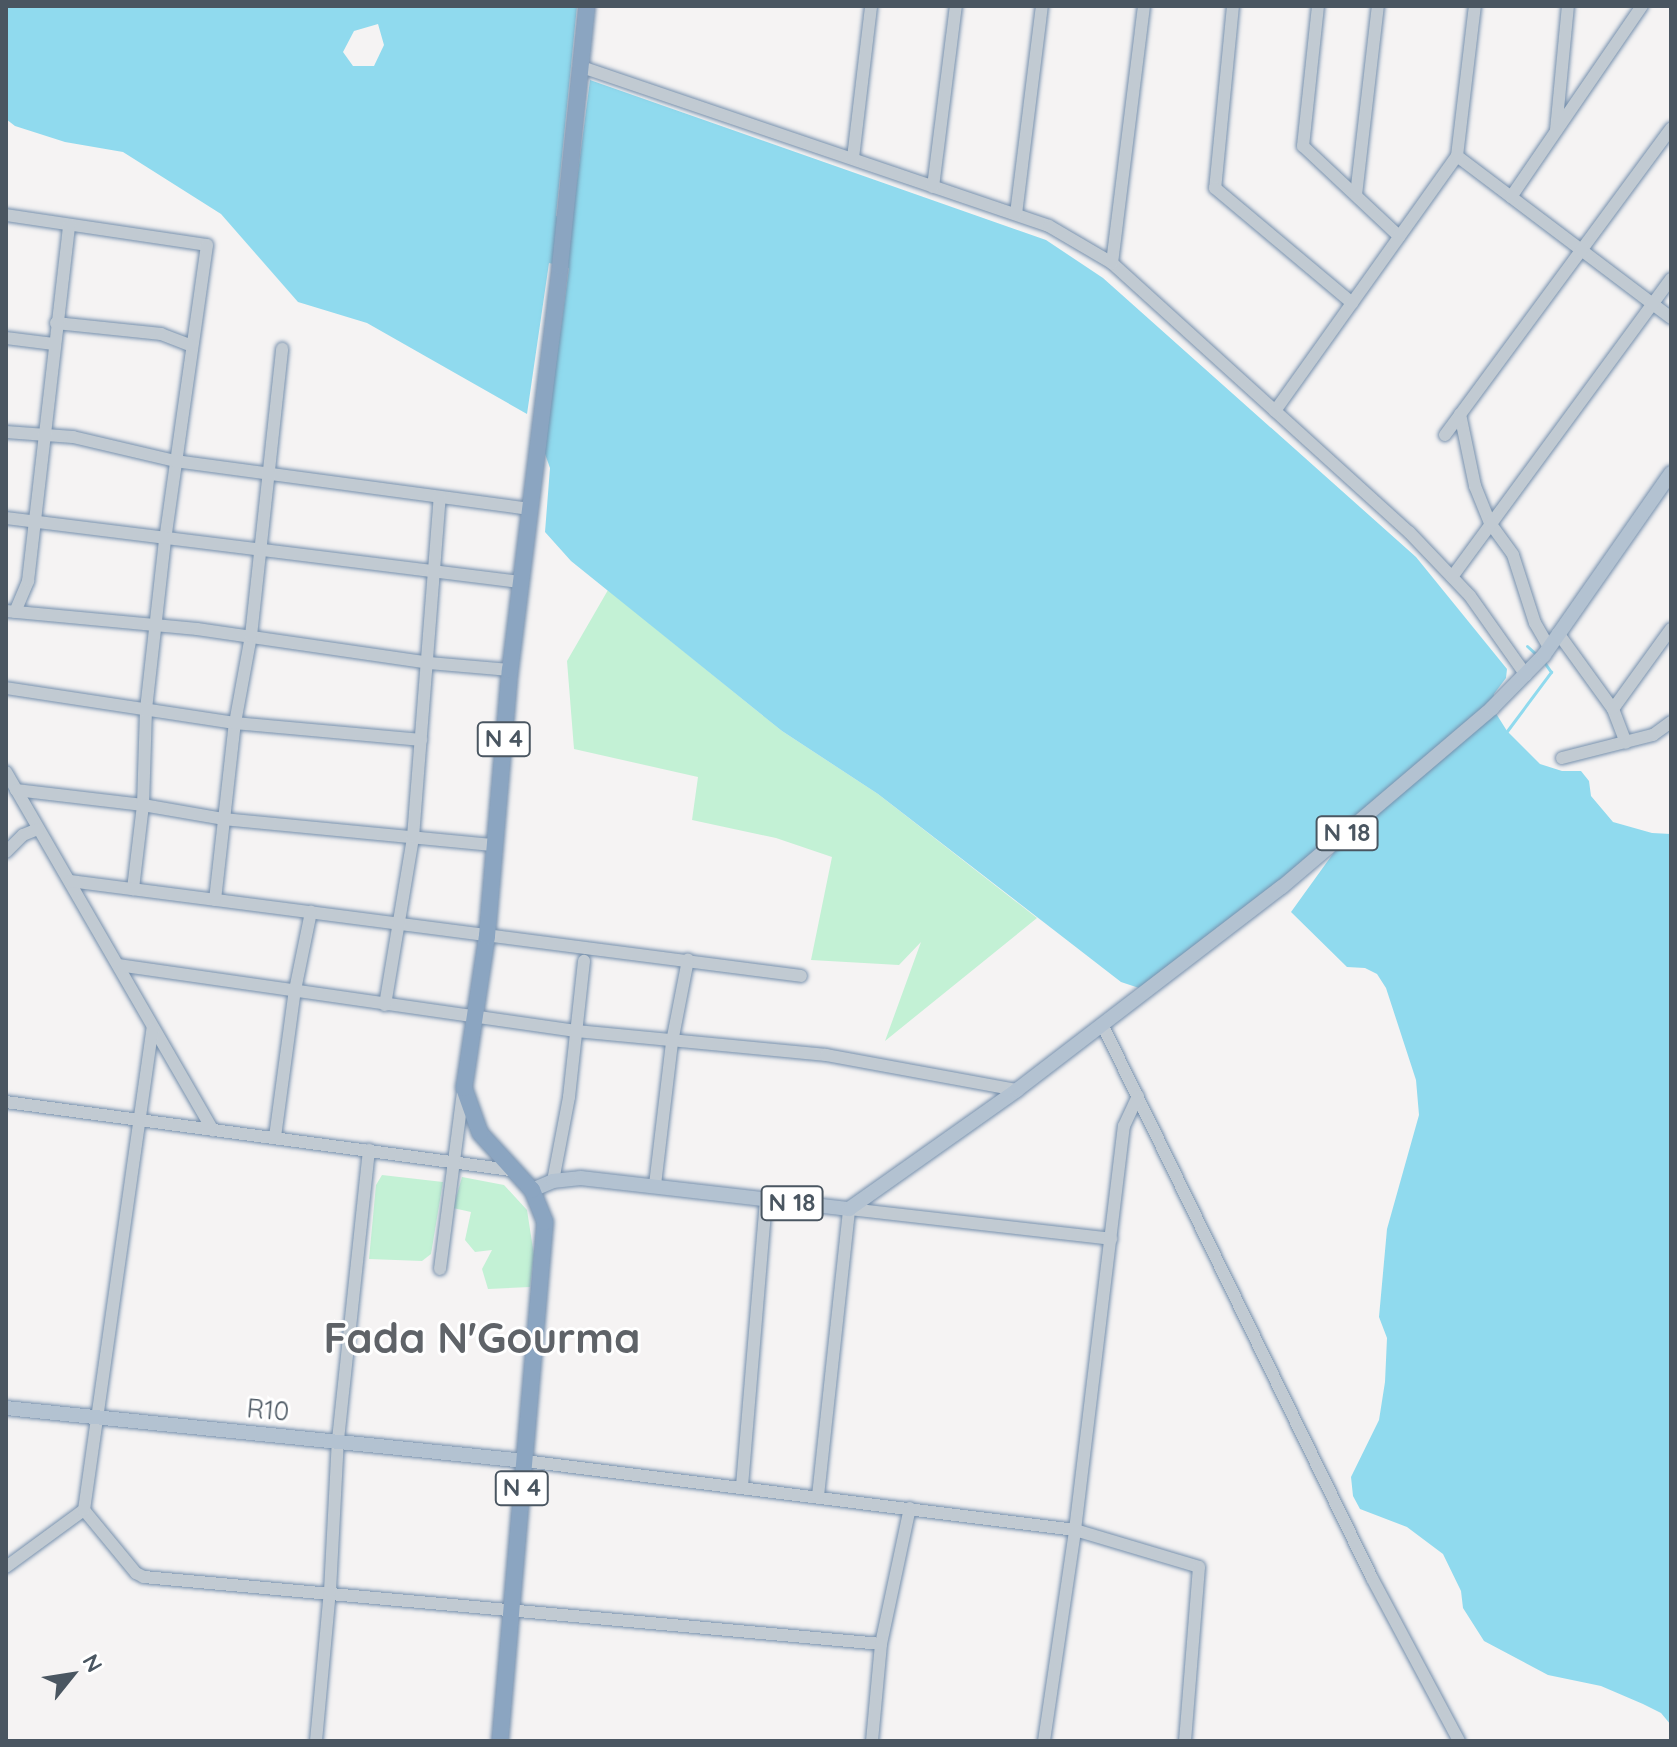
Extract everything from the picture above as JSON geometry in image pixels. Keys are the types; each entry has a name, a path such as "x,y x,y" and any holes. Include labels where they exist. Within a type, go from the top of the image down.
{"highway":[{"name":"N 4","path":"500,1741 508,1612 546,1234 544,1212 532,1190 510,1170 480,1133 464,1088 487,936 510,670 560,266 587,6"}],"main road":[{"name":"N 18","path":"532,1190 553,1181 581,1178 849,1209 1103,1026 1336,843 1539,660 1671,473"},
{"name":"R10","path":"6,1408 525,1461"}],"street":[{"path":"853,158 871,6"},
{"path":"933,187 956,6"},
{"path":"1016,214 1042,6"},
{"path":"1112,263 1144,6"},
{"path":"1233,6 1215,188 1352,303"},
{"path":"1318,6 1303,146 1399,236"},
{"path":"1356,195 1378,6"},
{"path":"1275,411 1457,156 1475,6"},
{"path":"1555,134 1568,6"},
{"path":"1511,197 1642,6"},
{"path":"579,66 1049,226 1112,263 1409,532 1470,596 1539,660"},
{"path":"1445,435 1671,128"},
{"path":"1457,156 1671,318"},
{"path":"6,215 207,245 165,540 158,626 146,710 143,805 133,889"},
{"path":"69,225 28,581 11,612 251,636 429,663 510,670"},
{"path":"1452,577 1671,279"},
{"path":"56,323 161,334 192,346"},
{"path":"6,338 54,344"},
{"path":"215,900 235,723 251,636 282,349"},
{"path":"1460,414 1475,486 1490,523 1513,555 1535,623 1539,660"},
{"path":"6,432 73,437 175,461 528,509"},
{"path":"385,1005 413,837 440,497"},
{"path":"6,518 520,582"},
{"path":"1613,709 1671,629"},
{"path":"1558,633 1613,709 1626,743"},
{"path":"6,688 235,723 421,740"},
{"path":"1562,758 1653,735 1671,722"},
{"path":"6,772 213,1131"},
{"path":"16,790 143,805 223,819 495,845"},
{"path":"6,852 23,835 38,829"},
{"path":"70,881 801,976"},
{"path":"275,1137 295,990 311,912"},
{"path":"655,1185 672,1042 688,960"},
{"path":"553,1181 577,1031 584,961"},
{"path":"118,965 577,1031 826,1055 1017,1090"},
{"path":"1103,1026 1383,1601 1459,1741"},
{"path":"6,1567 84,1510 100,1418 152,1030"},
{"path":"440,1269 464,1088"},
{"path":"1044,1741 1075,1530 1124,1126 1138,1096"},
{"path":"6,1102 510,1170"},
{"path":"316,1741 330,1591 338,1440 369,1150"},
{"path":"742,1486 766,1200"},
{"path":"818,1496 849,1209 1111,1239"},
{"path":"525,1461 1075,1530 1199,1567 1185,1741"},
{"path":"872,1741 881,1644 910,1508"},
{"path":"84,1510 139,1576 330,1591 508,1612 881,1644"}],"green space":[{"path":"608,590 782,731 878,794 1037,918 885,1041 921,942 899,965 811,960 832,857 776,838 692,820 698,777 574,749 567,661"},
{"path":"382,1175 443,1182 431,1254 422,1261 369,1259 376,1185"},
{"path":"462,1177 504,1185 527,1210 534,1255 530,1287 488,1289 482,1269 492,1250 475,1252 465,1240 471,1212 453,1208"}],"water":[{"path":"6,6 577,6 556,216 572,219 590,80 1046,240 1103,278 1416,557 1507,669 1506,678 1494,694 1492,707 1507,731 1540,764 1562,771 1581,771 1589,781 1591,796 1613,822 1652,833 1671,834 1671,1725 1661,1713 1643,1704 1601,1686 1548,1675 1484,1641 1463,1608 1461,1591 1443,1554 1407,1527 1360,1509 1353,1496 1351,1477 1379,1420 1387,1338 1379,1317 1387,1229 1419,1115 1416,1080 1386,988 1377,974 1365,968 1347,967 1291,912 1345,837 1148,991 1121,982 878,794 782,731 571,561 545,532 550,468 544,451 569,268 549,263 527,414 367,323 298,302 221,214 123,152 65,142 15,126 6,119","holes":["378,24 384,45 374,66 353,66 343,52 354,31"]}],"waterway":[{"path":"1527,646 1536,654"},
{"path":"1507,731 1551,672 1544,662"}],"district":[{"name":"Fada N'Gourma","path":"482,1338"}]}
